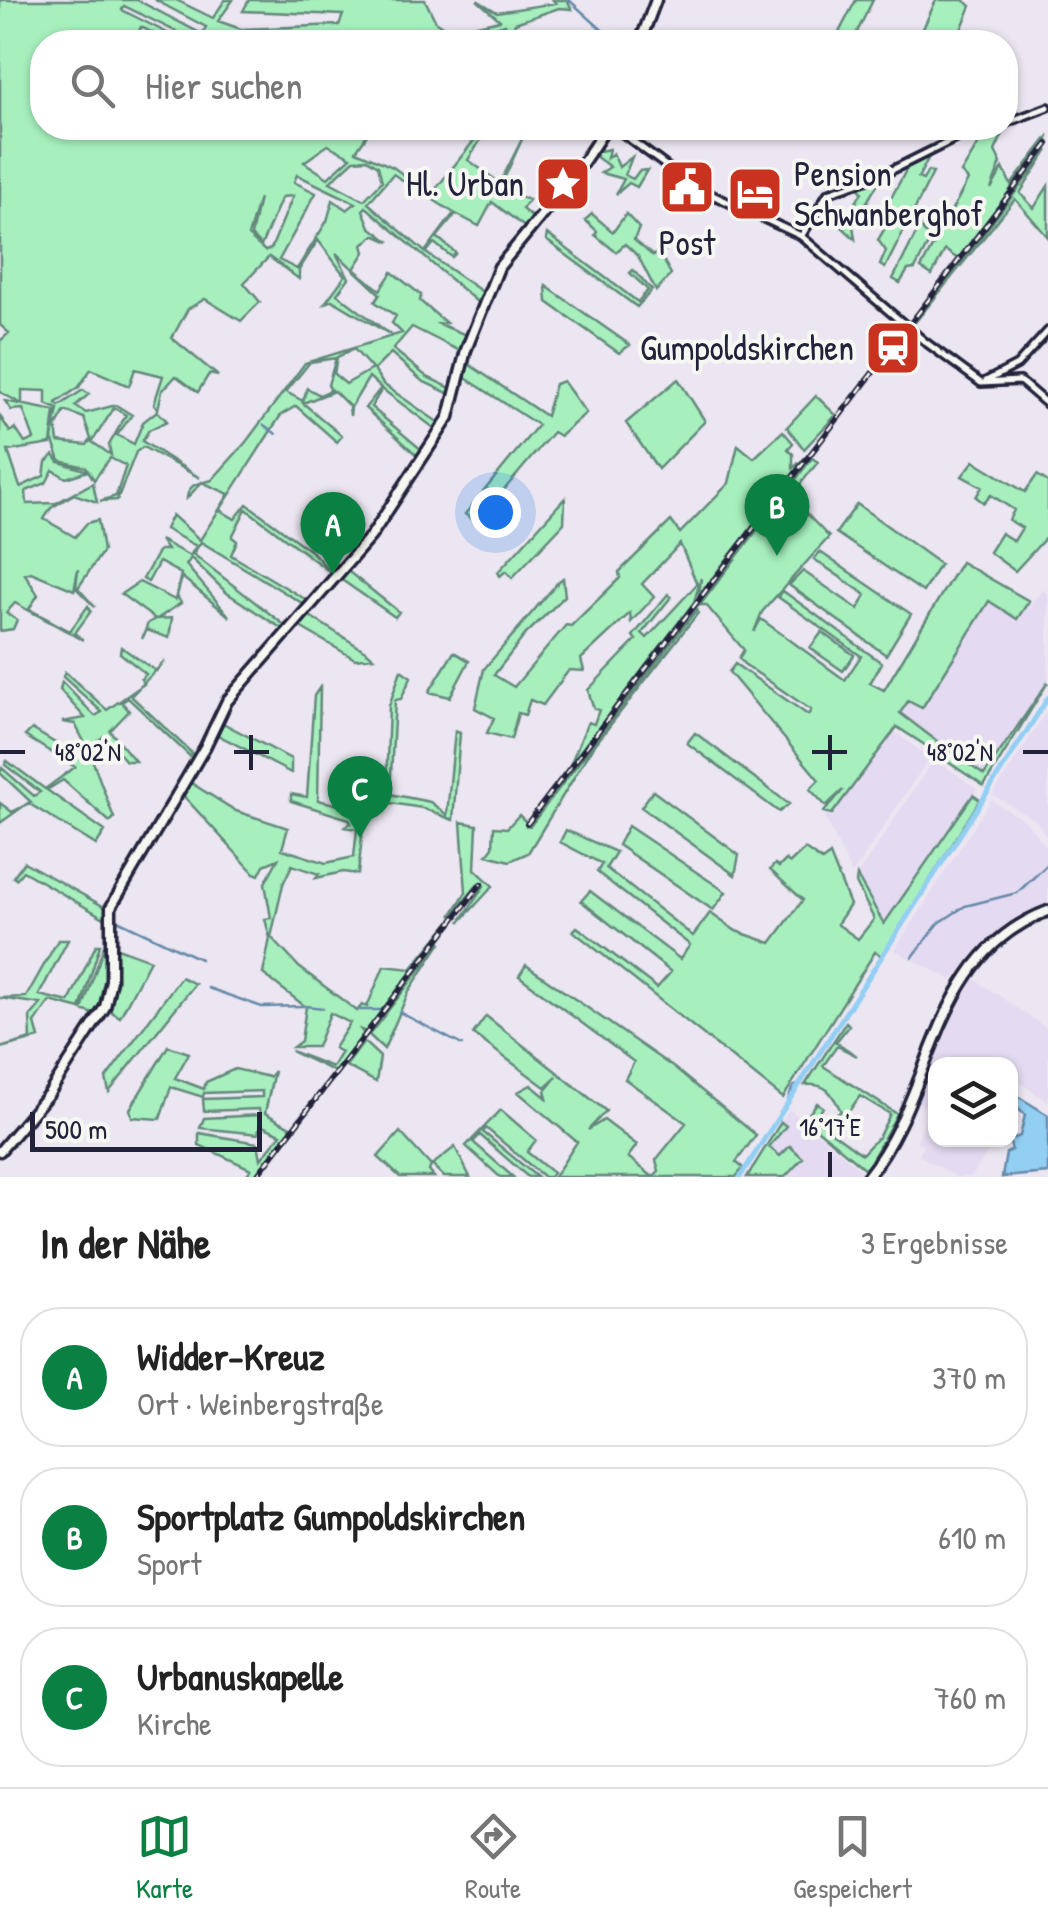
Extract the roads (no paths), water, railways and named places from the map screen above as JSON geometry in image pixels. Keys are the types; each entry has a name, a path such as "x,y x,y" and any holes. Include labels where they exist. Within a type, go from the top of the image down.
{"main road":[{"path":"645,30 656,0"},
{"path":"0,1151 50,1092 105,1007 112,964 108,928 111,907 198,759 227,701 268,649 364,546 449,417 466,350 497,271 598,140"},
{"path":"868,1177 894,1142 918,1071 967,971 996,942 1048,911"}],"street":[{"path":"1018,118 1048,107"},
{"path":"631,140 692,186 802,236 978,380 996,380 1004,385 1017,364 1048,331"},
{"path":"802,236 828,193 882,175 953,140"},
{"path":"1009,377 1029,386 1048,405"}],"water":[{"path":"1018,1099 1048,1115 1048,1173 1002,1177 1006,1153 1011,1147 1018,1147 1025,1115 1018,1109"}],"waterway":[{"path":"569,0 602,30"},
{"path":"711,197 762,223"},
{"path":"264,425 276,434"},
{"path":"740,1177 1048,698"},
{"path":"912,958 939,923 965,906 1017,893 1048,864"},
{"path":"113,918 200,959"},
{"path":"208,988 262,1007 304,1006"},
{"path":"306,1006 323,1008"},
{"path":"359,1010 383,1010"},
{"path":"399,1012 462,1045"},
{"path":"786,1105 793,1087 800,1084"}],"railway":[{"path":"527,824 1048,144"},
{"path":"256,1177 481,884"}],"place":[{"name":"Hl. Urban","path":"563,184"},
{"name":"Post","path":"687,187"},
{"name":"Pension Schwanberghof","path":"755,194"},
{"name":"Gumpoldskirchen","path":"893,348"},
{"name":"Sportplatz Gumpoldskirchen","path":"777,556"},
{"name":"Widder-Kreuz","path":"333,574"},
{"name":"Urbanuskapelle","path":"360,838"}]}
